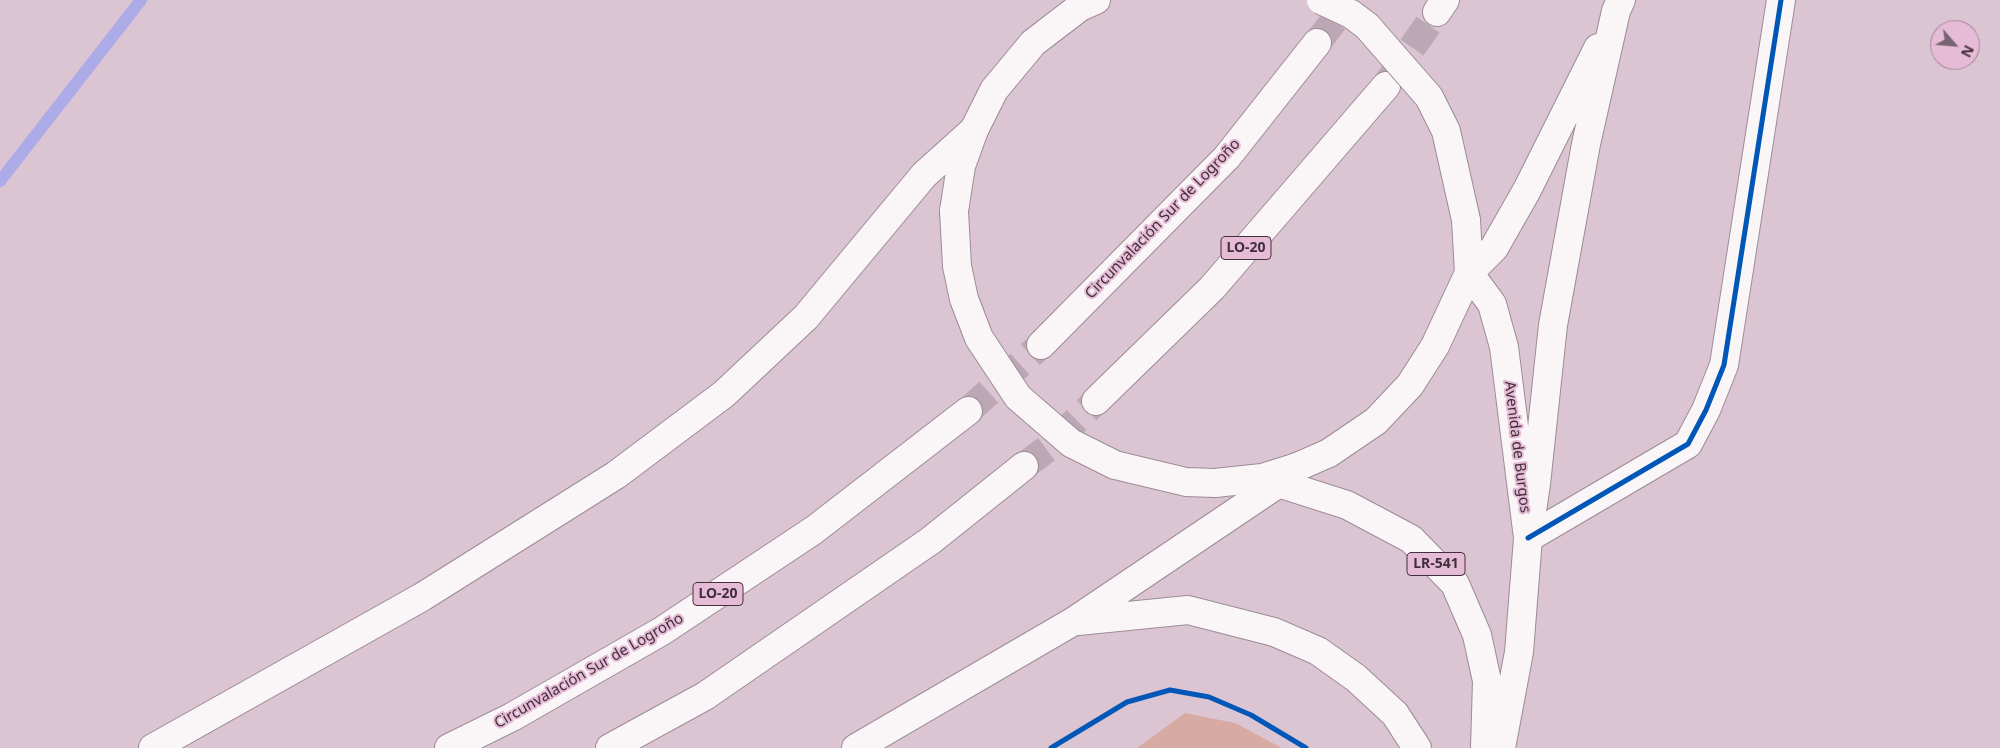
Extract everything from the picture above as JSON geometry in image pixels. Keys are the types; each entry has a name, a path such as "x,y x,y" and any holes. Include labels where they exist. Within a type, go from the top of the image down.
{"main road":[{"path":"1096,0 1080,7 1033,43 994,90 974,130 961,166 954,211 957,266 964,299 979,338 1018,397 1071,443 1115,465 1186,482 1214,483 1279,476"},
{"path":"1321,0 1351,14 1367,26 1429,97 1446,131 1466,220 1469,273"},
{"path":"1528,538 1688,444 1706,410 1724,365 1781,0"},
{"path":"1528,538 1536,484 1553,325 1586,144 1619,6"},
{"path":"856,748 1074,621 1279,476 1329,453 1376,421 1410,385 1435,346 1469,273 1494,248 1522,198 1619,6"},
{"name":"Circunvalación Sur de Logroño","path":"1041,345 1226,157 1317,43"},
{"name":"LO-20","path":"1096,401 1212,288 1386,86"},
{"path":"153,748 422,597 616,475 724,394 806,317 924,175 974,130"},
{"name":"Avenida de Burgos","path":"1469,273 1492,304 1504,347 1528,538 1519,652 1501,748"},
{"name":"Circunvalación Sur de Logroño","path":"449,748 512,717 662,631 814,530 968,411"},
{"path":"610,748 705,696 930,541 1024,466"},
{"name":"LR-541","path":"1279,476 1347,505 1411,539 1455,584 1477,635 1487,681 1484,748"},
{"path":"1074,621 1188,610 1274,632 1318,651 1356,678 1395,714 1417,748"}],"path":[{"path":"1051,748 1127,702 1170,690 1209,697 1251,715 1306,748"}],"shaded area":[{"path":"1185,713 1235,723 1282,748 1137,748"}],"waterway":[{"path":"0,181 141,0"}],"tunnel":[{"path":"1317,43 1350,0"},
{"path":"1388,82 1437,12"},
{"path":"968,411 1041,345"},
{"path":"1024,466 1048,448 1096,401"}],"cycle path":[{"path":"1528,538 1688,444 1706,410 1724,365 1781,0"},
{"path":"1051,748 1127,702 1170,690 1209,697 1251,715 1306,748"}]}
